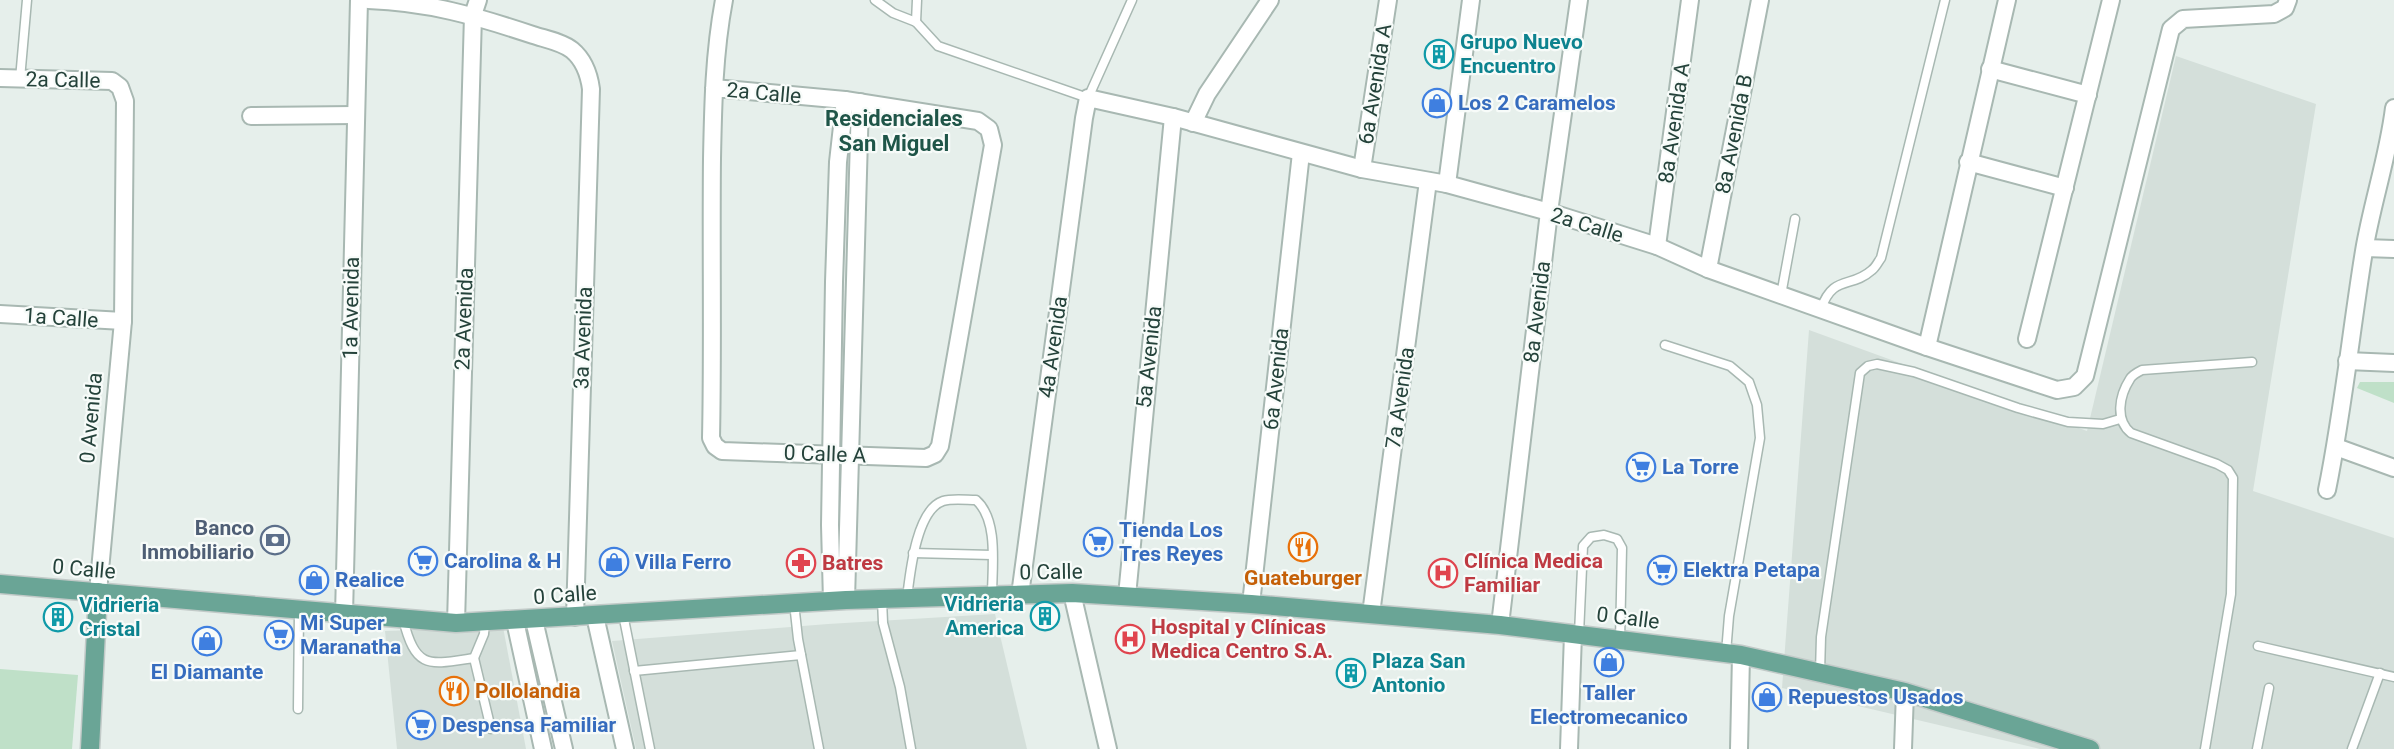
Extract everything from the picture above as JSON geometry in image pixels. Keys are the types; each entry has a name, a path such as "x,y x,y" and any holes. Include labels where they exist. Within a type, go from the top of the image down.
{"main road":[{"name":"0 Calle","path":"0,584 456,623 839,600 1072,593 1251,604 1500,625 1734,654 1905,692 2069,746 2090,749"},
{"name":"0 Avenida","path":"90,749 98,592"}],"street":[{"name":"1a Avenida","path":"344,615 359,0"},
{"path":"368,0 475,8"},
{"path":"714,88 718,32 724,0"},
{"path":"1193,123 1208,94 1270,0"},
{"name":"6a Avenida A","path":"1362,169 1389,0"},
{"path":"1448,184 1471,0"},
{"name":"8a Avenida","path":"1500,625 1549,213 1579,0"},
{"name":"8a Avenida A","path":"1657,246 1690,0"},
{"name":"8a Avenida B","path":"1708,269 1760,0"},
{"path":"1927,347 2007,0"},
{"path":"2027,339 2111,0"},
{"path":"2200,8 2274,14 2285,9 2288,0"},
{"name":"3a Avenida","path":"475,8 569,47 587,70 591,89 575,617"},
{"name":"2a Avenida","path":"456,623 475,8"},
{"name":"2a Calle","path":"1088,98 1173,117 1362,169 1448,184 1549,213 1657,246 1708,269 1927,347 2057,390 2074,387 2085,376 2166,42 2171,29 2200,8"},
{"path":"1990,69 2088,95"},
{"name":"2a Calle","path":"0,78 112,81 122,91"},
{"name":"2a Calle","path":"714,88 852,101 978,121 989,129 993,146 940,446"},
{"name":"0 Calle A","path":"714,88 710,236 711,438 715,446 722,451 926,458 935,454 940,446"},
{"name":"0 Avenida","path":"98,592 123,321 125,101 122,91"},
{"name":"4a Avenida","path":"1020,595 1088,98"},
{"path":"839,600 831,454 834,282 838,162 852,101"},
{"path":"839,600 849,455 854,282 852,101"},
{"path":"2327,490 2336,447 2365,248 2392,141 2394,108"},
{"path":"251,116 355,115"},
{"name":"5a Avenida","path":"1126,596 1173,117"},
{"name":"6a Avenida","path":"1251,604 1301,153"},
{"path":"1968,162 2065,188"},
{"name":"7a Avenida","path":"1371,614 1428,181"},
{"path":"2365,248 2394,249"},
{"path":"834,282 854,282"},
{"name":"1a Calle","path":"0,314 123,321"},
{"path":"2347,361 2394,363"},
{"path":"2336,447 2394,468"},
{"path":"1072,593 1108,749"},
{"path":"595,616 625,749"},
{"path":"534,620 564,749"},
{"path":"515,621 543,749"},
{"path":"1569,749 1576,634"},
{"path":"1734,654 1739,749"},
{"path":"1903,749 1905,692"}],"lane":[{"path":"20,79 27,0"},
{"path":"875,0 893,13 916,22 938,46 1088,98 1132,0"},
{"path":"916,22 917,0"},
{"path":"1821,309 1830,291 1872,270 1881,258 1945,0"},
{"path":"1781,295 1795,219"},
{"path":"1665,345 1730,366 1749,382 1757,405 1760,438 1729,616 1734,654"},
{"path":"2205,749 2231,594 2233,478 2228,470 2217,464 2131,433 2120,419 2120,404 2130,377 2142,370 2252,362"},
{"path":"1820,672 1821,637 1860,373 1868,366 1877,364 1914,372 2018,408 2068,422 2103,424 2120,419"},
{"path":"908,598 913,552 920,531 937,505 944,500 976,500 983,506 988,516 992,555 992,596"},
{"path":"1576,634 1583,546 1591,537 1605,536 1617,539 1622,548 1620,640"},
{"path":"913,552 992,555"},
{"path":"882,600 883,623 900,687 911,749"},
{"path":"794,603 801,655 819,749"},
{"path":"298,709 300,611"},
{"path":"623,614 650,749"},
{"path":"404,619 409,643 420,658 432,663 474,658"},
{"path":"485,622 474,658 491,729"},
{"path":"2258,646 2394,677"},
{"path":"634,672 801,655"},
{"path":"2352,749 2380,673"},
{"path":"2257,749 2269,688"}],"shaded area":[{"path":"2176,56 2316,104 2253,491 2394,538 2394,749 2040,749 1782,688 1809,330 2087,431"},
{"path":"995,614 1027,749 636,749 612,641 828,624"},
{"path":"503,627 526,749 397,749 385,631"}],"green space":[{"path":"2360,382 2394,382 2394,403 2357,388"},
{"path":"0,669 78,675 72,749 0,749"}],"place":[{"name":"Grupo Nuevo Encuentro","path":"1439,54"},
{"name":"Los 2 Caramelos","path":"1437,103"},
{"name":"La Torre","path":"1641,467"},
{"name":"Banco Inmobiliario","path":"275,540"},
{"name":"Tienda Los Tres Reyes","path":"1098,542"},
{"name":"Guateburger","path":"1303,547"},
{"name":"Carolina & H","path":"423,561"},
{"name":"Villa Ferro","path":"614,562"},
{"name":"Batres","path":"801,563"},
{"name":"Elektra Petapa","path":"1662,570"},
{"name":"Clínica Medica Familiar","path":"1443,573"},
{"name":"Realice","path":"314,580"},
{"name":"Vidrieria America","path":"1045,616"},
{"name":"Vidrieria Cristal","path":"58,617"},
{"name":"Mi Super Maranatha","path":"279,635"},
{"name":"Hospital y Clínicas Medica Centro S.A.","path":"1130,639"},
{"name":"El Diamante","path":"207,641"},
{"name":"Taller Electromecanico","path":"1609,662"},
{"name":"Plaza San Antonio","path":"1351,673"},
{"name":"Pollolandia","path":"454,691"},
{"name":"Repuestos Usados","path":"1767,697"},
{"name":"Despensa Familiar","path":"421,725"}],"district":[{"name":"Residenciales San Miguel","path":"894,130"}]}
